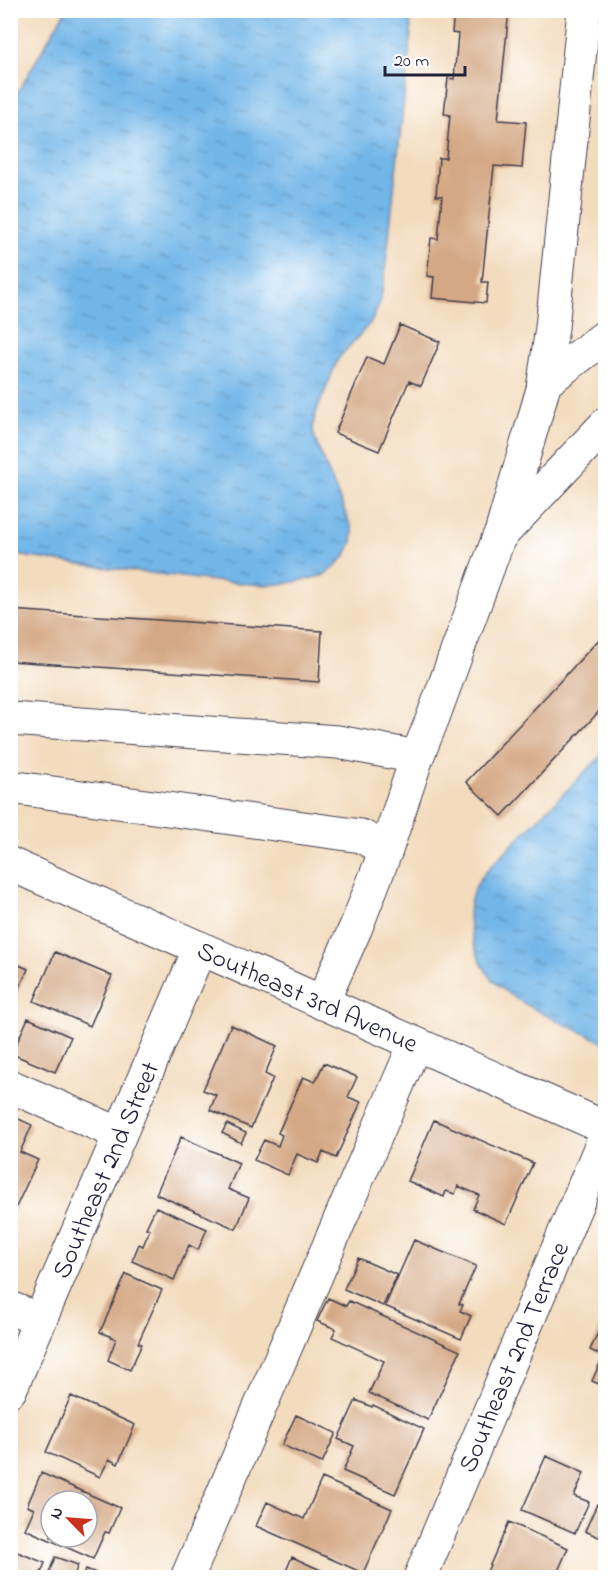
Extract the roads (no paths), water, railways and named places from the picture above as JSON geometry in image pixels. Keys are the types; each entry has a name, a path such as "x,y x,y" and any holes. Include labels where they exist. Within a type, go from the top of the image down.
{"street":[{"path":"322,1003 356,927 386,850 417,757 500,537 530,437 544,383 552,328 585,10"},
{"path":"544,383 606,336"},
{"path":"500,537 606,423"},
{"path":"10,719 338,742 417,757"},
{"path":"10,787 361,836 386,850"},
{"name":"Southeast 3rd Avenue","path":"10,864 606,1128"},
{"name":"Southeast 2nd Street","path":"10,1390 200,948"},
{"path":"187,1578 415,1044"},
{"path":"10,1086 120,1134"},
{"name":"Southeast 2nd Terrace","path":"420,1578 606,1134"},
{"path":"10,1308 40,1320"}],"water":[{"path":"65,11 410,11 411,35 383,288 379,305 371,322 338,359 314,418 313,431 316,442 353,531 352,542 346,555 334,568 322,576 284,584 262,585 206,580 11,554 11,104"},
{"path":"605,752 605,1043 537,1011 500,987 491,978 477,953 469,911 476,886 490,867"}]}
